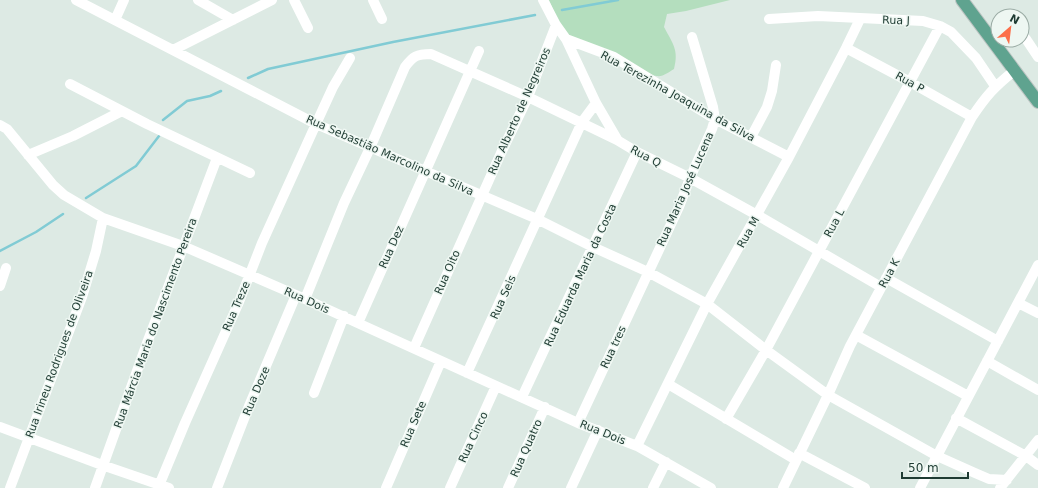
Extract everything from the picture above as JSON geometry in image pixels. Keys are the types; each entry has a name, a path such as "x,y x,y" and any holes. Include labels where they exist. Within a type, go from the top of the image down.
{"main road":[{"path":"962,0 1038,102"}],"street":[{"name":"Rua Sebastião Marcolino da Silva","path":"76,0 316,124 537,219 648,272 707,304 766,350 828,395 937,456 984,477 1007,480"},
{"path":"115,20 124,0"},
{"path":"198,0 233,20"},
{"path":"173,50 272,0"},
{"path":"294,0 308,28"},
{"path":"373,0 382,19"},
{"path":"543,0 556,25 566,39 596,103 617,140"},
{"name":"Rua J","path":"769,19 818,16 923,21 940,26 951,32 976,58 995,86"},
{"name":"Rua M","path":"637,446 707,304 789,157 860,18"},
{"name":"Rua Alberto de Negreiros","path":"481,196 528,97 556,25"},
{"name":"Rua L","path":"726,420 766,350 940,26"},
{"name":"Rua Maria José Lucena","path":"648,272 679,207 715,119 711,99 692,37"},
{"name":"Rua Terezinha Joaquina da Silva","path":"566,39 614,57 715,119 789,157"},
{"path":"1030,45 1038,56"},
{"name":"Rua P","path":"846,48 972,117"},
{"name":"Rua Dez","path":"358,323 479,51"},
{"name":"Rua Q","path":"405,67 412,58 420,54 431,54 528,97 617,140 637,152 690,178 819,251 998,341"},
{"name":"Rua Treze","path":"159,486 182,430 239,302 262,243 333,87 350,58"},
{"path":"751,137 772,91 776,64"},
{"name":"Rua Doze","path":"217,488 249,406 370,148 405,67"},
{"name":"Rua K","path":"783,488 856,335 972,117 983,99 995,86 1014,71"},
{"path":"70,84 250,173"},
{"name":"Rua Seis","path":"467,374 582,122 596,103"},
{"path":"28,155 73,136 122,111"},
{"name":"Rua Dois","path":"0,125 7,129 53,186 64,195 103,218 184,246 344,316 467,374 545,407 578,423 637,446 711,488"},
{"name":"Rua Eduarda Maria da Costa","path":"522,397 637,152"},
{"name":"Rua Márcia Maria do Nascimento Pereira","path":"95,488 102,465 217,158"},
{"name":"Rua Oito","path":"414,348 481,196"},
{"name":"Rua Irineu Rodrigues de Oliveira","path":"10,488 82,296 96,251 103,218"},
{"path":"920,488 1038,264"},
{"path":"0,286 6,268"},
{"name":"Rua tres","path":"578,423 648,272"},
{"path":"1018,303 1038,313"},
{"path":"314,393 344,316"},
{"path":"856,335 968,396"},
{"name":"Rua Sete","path":"386,488 441,361"},
{"path":"987,361 1038,390"},
{"path":"668,384 726,420 865,488"},
{"name":"Rua Cinco","path":"450,488 496,386"},
{"name":"Rua Quatro","path":"508,488 545,407"},
{"path":"956,418 1026,456 1038,465"},
{"path":"0,427 159,486 169,488"},
{"path":"571,488 598,430"},
{"path":"1000,488 1038,440"},
{"path":"654,488 666,462"}],"green space":[{"path":"549,0 730,0 667,14 664,27 674,47 676,57 674,69 666,74 657,76 610,58 565,33 558,22"}],"waterway":[{"path":"562,10 618,0"},
{"path":"248,78 268,69 393,42 535,15"},
{"path":"163,120 187,101 210,96 221,91"},
{"path":"86,198 136,166 159,136"},
{"path":"0,251 36,232 63,214"}]}
